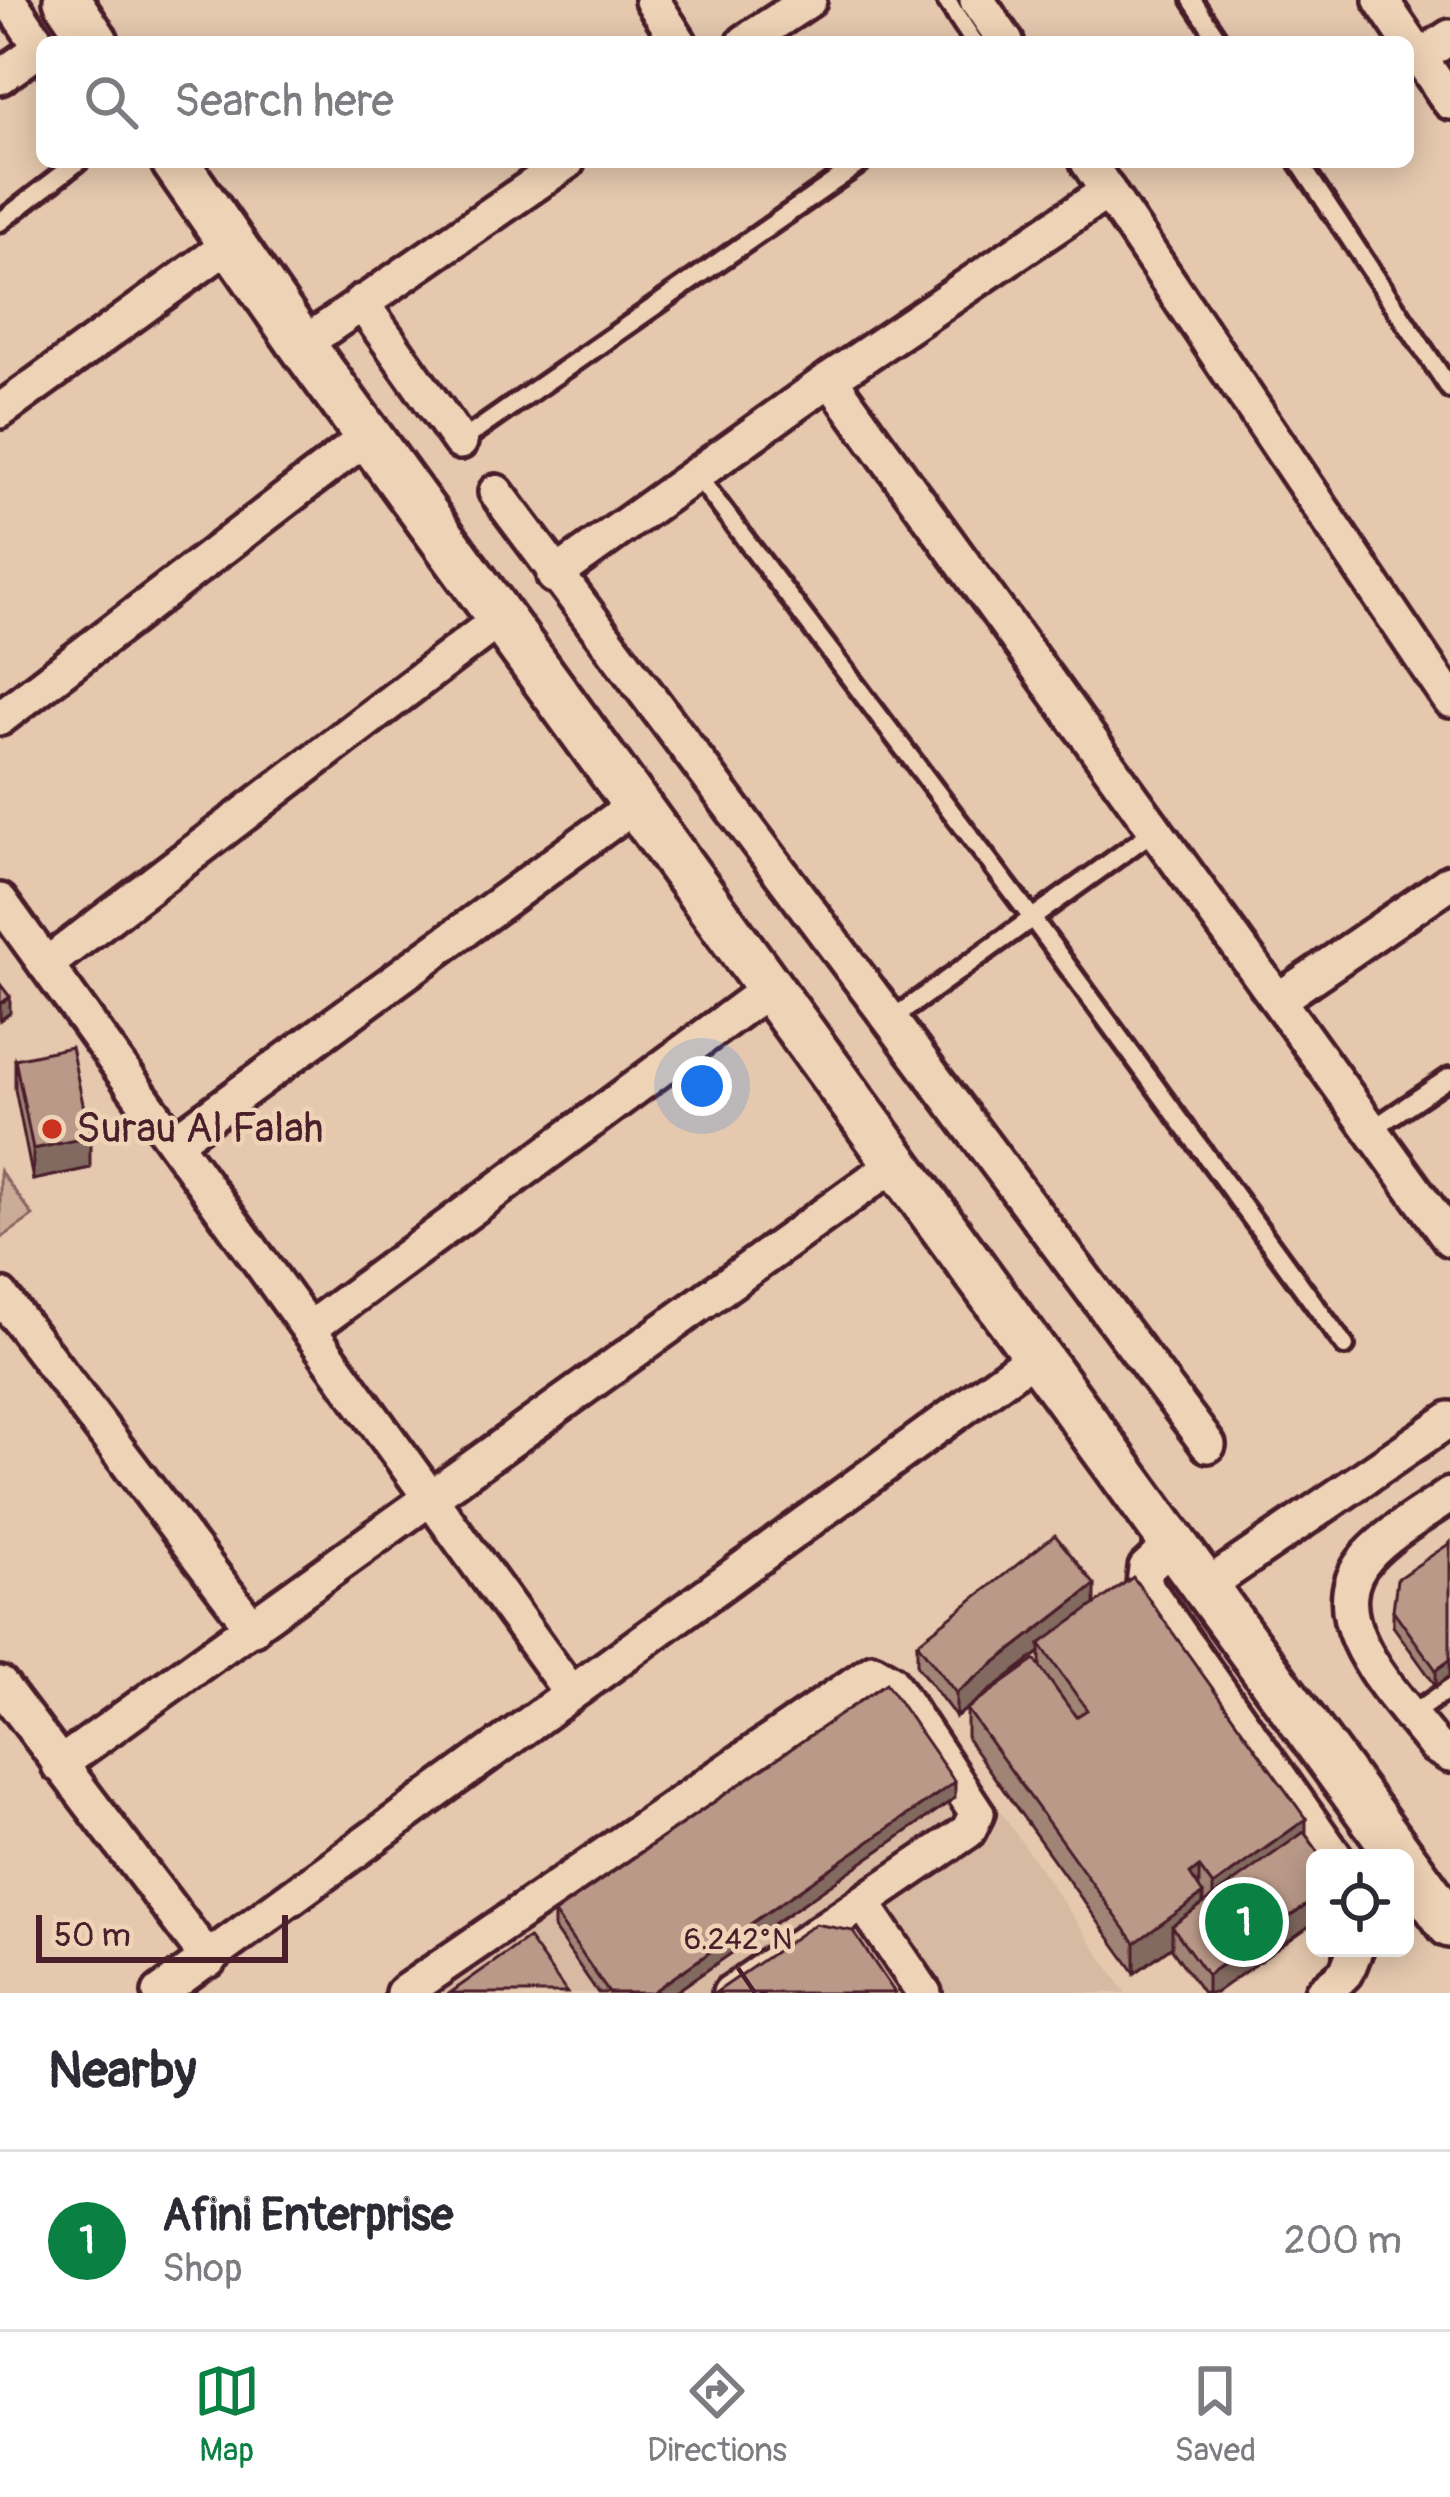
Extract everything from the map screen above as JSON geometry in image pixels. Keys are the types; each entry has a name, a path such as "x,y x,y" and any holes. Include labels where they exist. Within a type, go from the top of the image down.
{"street":[{"path":"9,0 36,41"},
{"path":"68,0 91,36"},
{"path":"652,0 676,36"},
{"path":"754,36 808,0"},
{"path":"977,0 1002,36"},
{"path":"1381,0 1406,36"},
{"path":"1420,57 1450,37"},
{"path":"1414,48 1450,102"},
{"path":"0,77 36,52"},
{"path":"179,168 302,345 1396,1849"},
{"path":"302,345 558,168"},
{"path":"1092,168 1450,700"},
{"path":"554,575 830,379 1108,191"},
{"path":"0,411 230,244"},
{"path":"361,302 460,442"},
{"path":"830,379 1450,1239"},
{"path":"0,718 368,436"},
{"path":"496,492 1208,1445"},
{"path":"46,965 501,618"},
{"path":"174,1142 636,804"},
{"path":"1277,1000 1450,882"},
{"path":"0,901 571,1693"},
{"path":"309,1329 770,988"},
{"path":"58,1765 896,1162"},
{"path":"1,1297 253,1628"},
{"path":"160,1993 1036,1355"},
{"path":"1205,1587 1450,1419"},
{"path":"1450,1495 1366,1558 1354,1575 1347,1604 1358,1641 1435,1746 1450,1755"},
{"path":"1173,1543 1146,1568 1144,1583 1328,1846 1363,1804"},
{"path":"403,1993 873,1671 890,1681 977,1813 968,1831 730,1993"},
{"path":"0,1684 209,1960"},
{"path":"1414,1874 1450,1924"},
{"path":"863,1903 924,1993"},
{"path":"1322,1993 1346,1973 1352,1957"}],"lane":[{"path":"946,0 970,36"},
{"path":"1192,0 1216,36"},
{"path":"0,222 70,168"},
{"path":"460,442 853,168"},
{"path":"1303,168 1450,389"},
{"path":"695,473 1032,918 1345,1346"},
{"path":"888,1022 1155,830"},
{"path":"1371,1130 1450,1077"},
{"path":"1412,1715 1450,1688"}],"shaded area":[{"path":"0,1171 33,1216 0,1239"},
{"path":"895,1659 1126,1993 418,1993"}],"building":[{"path":"0,984 10,997 0,1004"},
{"path":"71,1047 90,1137 33,1149 15,1059"},
{"path":"1055,1535 1095,1585 956,1693 917,1643"},
{"path":"1450,1543 1450,1660 1436,1670 1393,1610 1397,1579"},
{"path":"1133,1577 1306,1819 1213,1886 1199,1867 1190,1874 1203,1894 1135,1943 967,1709 1035,1660 1076,1717 1087,1710 1040,1644"},
{"path":"886,1683 955,1782 651,1993 609,1993 554,1913"},
{"path":"1304,1832 1316,1849 1306,1849 1306,1905 1207,1975 1172,1926"},
{"path":"815,1924 853,1931 895,1993 715,1993"},
{"path":"528,1938 567,1993 450,1993"}],"place":[{"name":"Surau Al Falah","path":"52,1129"},
{"name":"Afini Enterprise","path":"1244,1922"}]}
